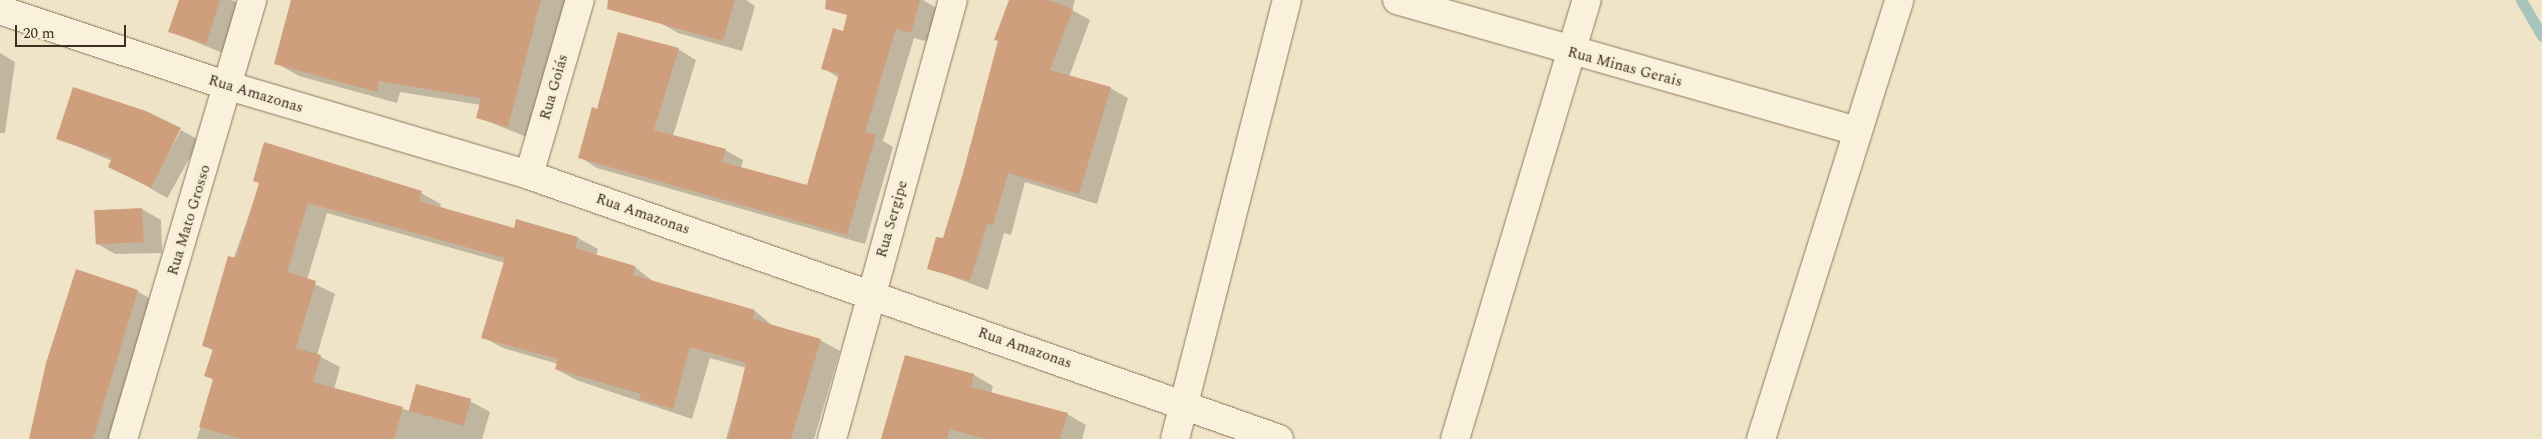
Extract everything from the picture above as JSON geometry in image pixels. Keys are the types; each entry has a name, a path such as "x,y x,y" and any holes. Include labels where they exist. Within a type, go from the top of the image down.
{"street":[{"name":"Rua Mato Grosso","path":"123,439 229,86 252,0"},
{"name":"Rua Goiás","path":"529,175 580,0"},
{"name":"Rua Sergipe","path":"832,439 871,293 954,0"},
{"path":"1175,439 1186,404 1287,0"},
{"name":"Rua Minas Gerais","path":"1397,0 1571,53 1854,130"},
{"path":"1455,439 1587,0"},
{"path":"1761,439 1854,130 1899,0"},
{"name":"Rua Amazonas","path":"0,10 229,86 529,175 871,293 1186,404 1279,439"}],"building":[{"path":"179,0 220,0 206,44 168,32"},
{"path":"291,0 541,0 508,127 476,118 481,98 379,81 377,92 274,64"},
{"path":"608,0 735,0 723,41 607,9"},
{"path":"826,0 920,0 911,33 896,29 865,132 876,135 847,235 578,158 592,107 597,109 618,32 679,48 654,130 726,149 722,162 807,185 839,74 821,69 833,28 843,31 847,15 825,9"},
{"path":"1009,0 1048,0 1073,9 1050,70 1111,87 1079,194 1008,173 993,225 987,224 970,281 927,269 936,237 943,238 963,173 998,41 994,40"},
{"path":"73,87 146,111 181,128 151,188 108,167 112,158 56,139"},
{"path":"264,142 422,191 419,201 514,228 516,219 578,237 575,248 635,266 633,275 755,310 753,319 821,339 791,439 728,439 746,363 690,347 673,409 639,399 641,394 555,369 558,359 481,338 505,258 308,203 287,272 316,281 296,348 321,355 313,382 403,407 394,439 242,439 199,427 213,379 204,376 213,349 202,346 228,256 236,258 259,183 253,181"},
{"path":"142,208 144,242 96,244 94,211"},
{"path":"76,269 138,290 93,439 29,439 46,363"},
{"path":"905,355 974,374 971,387 1068,413 1060,439 985,439 950,429 947,439 881,439"},
{"path":"416,384 471,399 464,426 409,411"}],"waterway":[{"path":"2521,0 2542,36"}]}
